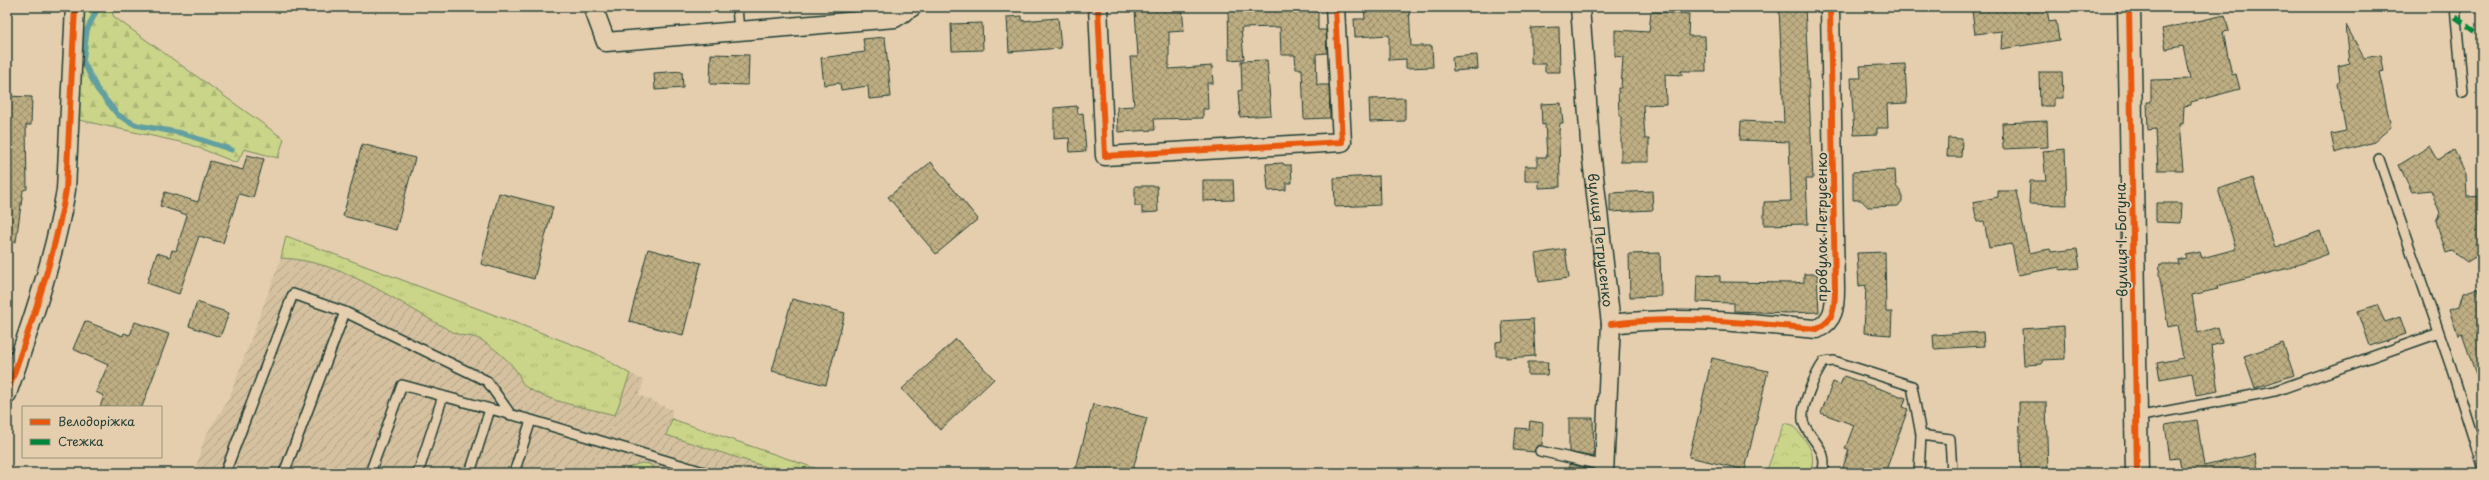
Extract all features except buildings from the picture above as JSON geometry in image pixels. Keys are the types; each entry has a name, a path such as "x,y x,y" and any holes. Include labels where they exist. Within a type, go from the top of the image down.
{"street":[{"path":"7,394 44,284 62,215 66,190 75,7"},
{"path":"593,7 606,42 895,18 912,7"},
{"path":"1098,7 1105,156 1342,142 1335,7"},
{"name":"вулиця Петрусенко","path":"1580,7 1590,142 1611,324 1604,469"},
{"name":"провулок Петрусенко","path":"1611,324 1652,319 1692,319 1817,329 1824,326 1833,315 1835,290 1830,7"},
{"name":"вулиця І. Богуна","path":"2128,7 2137,473"}],"lane":[{"path":"737,7 739,31"},
{"path":"2455,7 2463,92"},
{"path":"2379,159 2439,333 2482,466"},
{"path":"225,473 293,294 345,312 487,381 511,415"},
{"path":"284,473 345,312"},
{"path":"2136,417 2275,391 2439,333"},
{"path":"1822,473 1825,466 1823,452 1804,424 1802,416 1816,371 1824,362 1834,361 1912,386 1921,435 1919,473"},
{"path":"370,473 402,385 531,420 707,473"},
{"path":"418,473 443,396"},
{"path":"470,473 490,409"},
{"path":"514,473 531,420"},
{"path":"1921,435 1950,439 1952,473"},
{"path":"1540,451 1604,469"}],"shaded area":[{"path":"286,236 595,353 644,381 639,395 672,410 672,419 829,473 194,473 205,437 229,398 281,258"}],"green space":[{"path":"75,7 110,7 114,17 284,139 278,158 244,149 237,163 189,144 70,118"},
{"path":"286,236 595,353 630,374 615,415 557,401 535,392 524,386 517,372 505,358 481,340 475,337 455,333 350,275 305,261 281,258"},
{"path":"672,419 829,473 785,473 666,435"},
{"path":"1784,423 1793,425 1812,452 1813,458 1810,473 1766,473"},
{"path":"641,463 650,464 657,473 625,473 630,467"}],"waterway":[{"path":"98,7 87,30 83,61 97,89 118,115 136,125 181,133 232,150"}],"marked path":[{"path":"2455,17 2482,36"}],"cycle path":[{"path":"7,394 33,318 48,268 66,190 75,7"},
{"path":"1098,7 1105,156 1342,142 1335,7"},
{"path":"1611,324 1637,321 1689,320 1739,322 1817,329 1823,326 1830,318 1835,302 1830,7"},
{"path":"2129,7 2137,473"}]}
